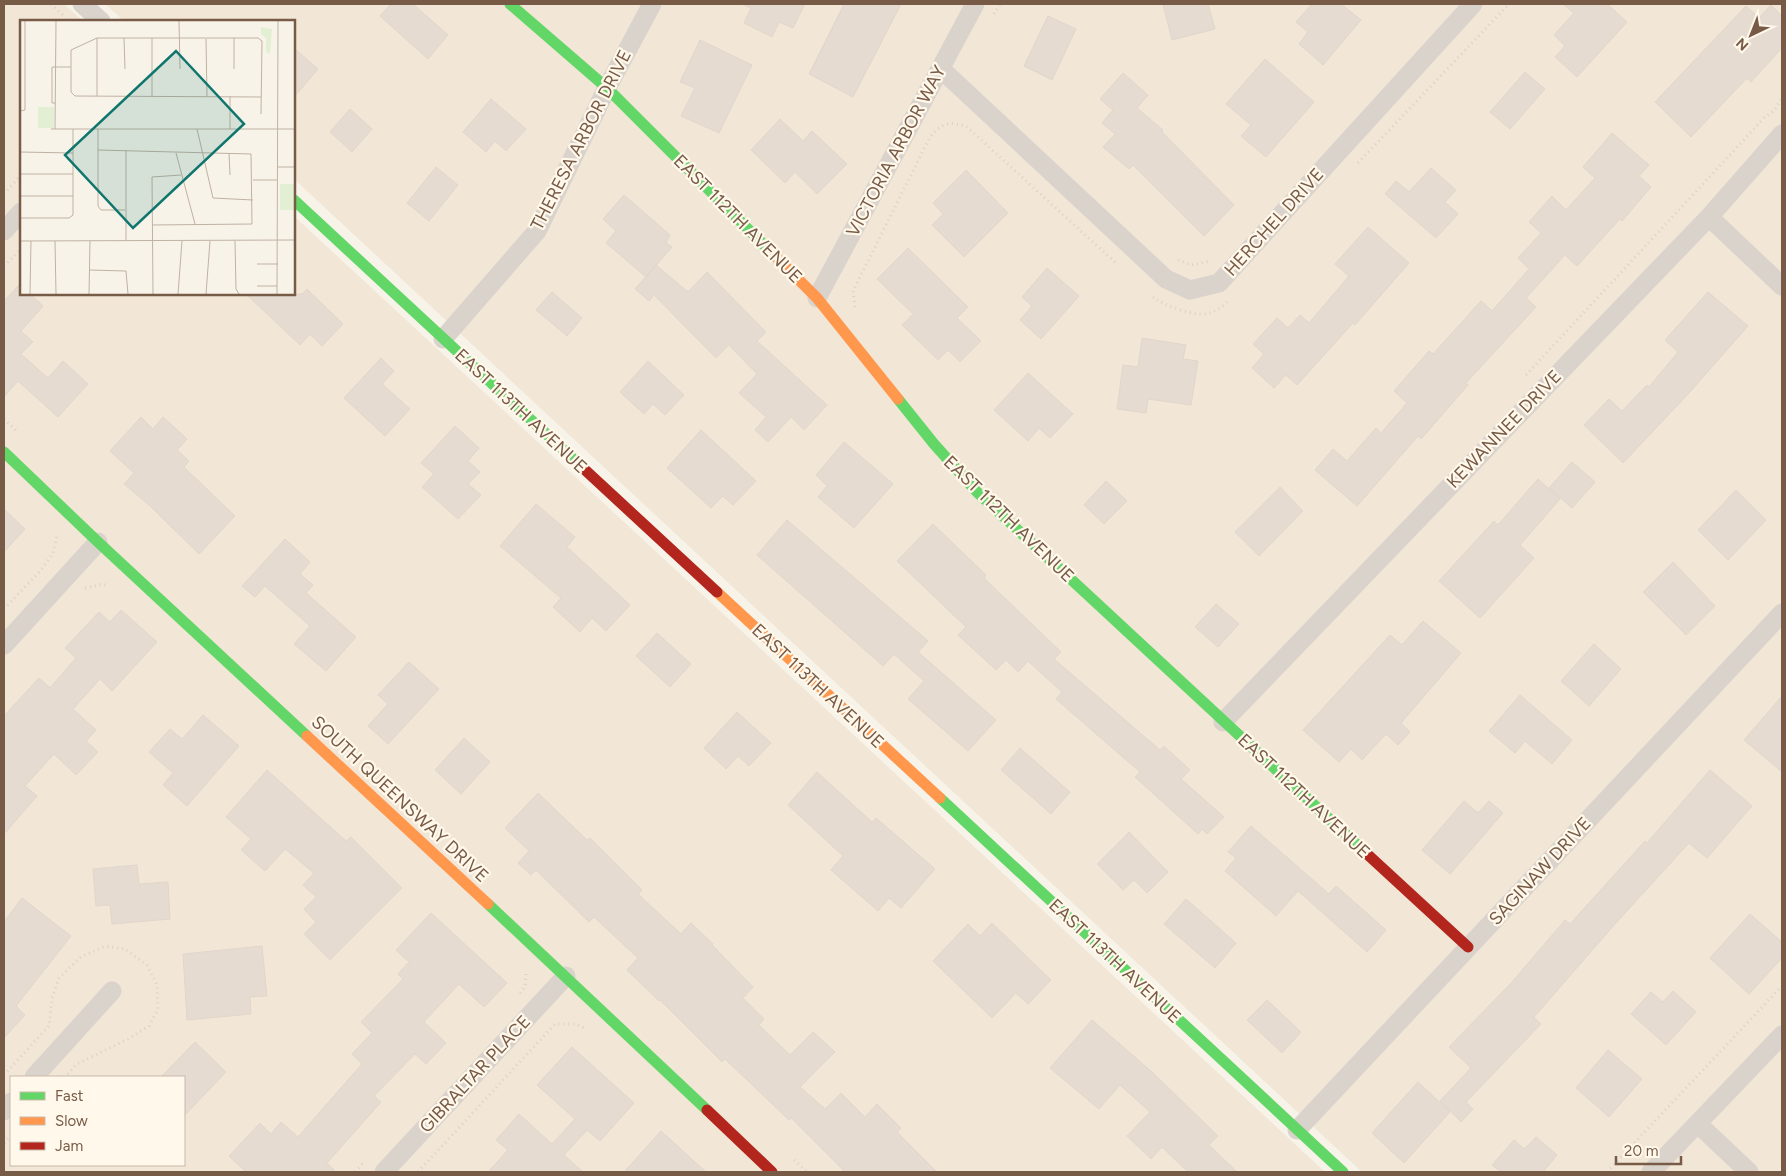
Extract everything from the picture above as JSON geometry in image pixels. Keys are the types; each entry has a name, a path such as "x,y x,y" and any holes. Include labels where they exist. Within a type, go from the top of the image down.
{"street":[{"path":"82,4 100,20"},
{"name":"EAST 112TH AVENUE","path":"510,4 607,88 817,298 934,444 978,493 1468,947"},
{"name":"THERESA ARBOR DRIVE","path":"443,339 537,231 607,88 652,4"},
{"name":"VICTORIA ARBOR WAY","path":"817,298 975,4"},
{"name":"HERCHEL DRIVE","path":"941,69 1166,279 1190,290 1218,283 1473,4"},
{"name":"KEWANNEE DRIVE","path":"1223,722 1709,217 1782,134"},
{"name":"EAST 113TH AVENUE","path":"295,201 1343,1172"},
{"path":"4,231 20,213"},
{"path":"1709,217 1782,286"},
{"name":"SOUTH QUEENSWAY DRIVE","path":"4,452 98,542 566,976 772,1172"},
{"path":"4,645 98,542"},
{"name":"SAGINAW DRIVE","path":"1297,1130 1782,613"},
{"name":"GIBRALTAR PLACE","path":"384,1172 566,976"},
{"path":"35,1076 112,991"},
{"path":"1651,1172 1782,1035"},
{"path":"1698,1124 1749,1172"}],"path":[{"path":"51,4 69,20"},
{"path":"991,21 1000,4"},
{"path":"1358,163 1509,4"},
{"path":"1522,380 1764,118 1774,111 1782,98"},
{"path":"856,312 853,291 921,154 937,129 950,122 966,126 1119,266"},
{"path":"4,194 20,177"},
{"path":"4,266 20,250"},
{"path":"1177,260 1191,265 1208,262 1215,255"},
{"path":"1148,292 1155,299 1179,310 1204,314 1221,308 1228,301"},
{"path":"4,608 41,570 53,553 58,529"},
{"path":"80,591 87,587 104,584 110,587"},
{"path":"518,996 525,987 527,975 524,970"},
{"path":"1607,1172 1782,986"},
{"path":"418,1172 555,1024 576,1024 590,1031"},
{"path":"355,1172 369,1158"}],"shaded area":[{"path":"4,4 64,4 82,20 20,20 20,295 295,295 295,217 1325,1172 4,1172"},
{"path":"105,4 1782,4 1782,1172 1362,1172 295,180 295,20 123,20"}],"building":[{"path":"391,4 413,4 448,35 428,59 380,16"},
{"path":"742,4 805,4 793,28 779,22 772,37 744,23 751,8"},
{"path":"844,4 901,4 853,97 809,74"},
{"path":"1163,4 1208,4 1215,29 1172,40"},
{"path":"1312,4 1341,4 1361,20 1323,65 1299,44 1308,32 1296,22"},
{"path":"1563,4 1607,4 1627,22 1577,77 1555,57 1565,46 1554,35 1574,13"},
{"path":"1771,5 1782,16 1782,48 1751,82 1747,78 1691,137 1655,102 1746,6 1759,18"},
{"path":"1048,16 1076,29 1052,80 1024,66"},
{"path":"700,40 752,65 719,133 681,116 695,88 680,82"},
{"path":"295,49 318,69 295,96"},
{"path":"1265,59 1314,102 1266,157 1241,136 1251,125 1226,104"},
{"path":"1525,72 1545,89 1510,129 1490,112"},
{"path":"1123,73 1148,95 1137,108 1163,130 1162,132 1234,205 1204,236 1133,165 1129,169 1103,147 1115,134 1102,123 1113,110 1100,99"},
{"path":"491,99 526,129 506,151 495,141 486,152 463,132"},
{"path":"350,109 372,129 352,152 330,132"},
{"path":"780,119 803,141 812,131 847,164 817,194 795,172 785,183 751,150"},
{"path":"1612,133 1649,165 1639,176 1651,187 1622,221 1620,219 1577,266 1565,255 1526,298 1536,307 1466,383 1468,385 1421,439 1418,436 1357,506 1315,470 1333,449 1347,461 1376,428 1381,433 1407,403 1394,391 1429,351 1433,354 1481,301 1492,311 1529,269 1518,258 1541,233 1529,222 1552,196 1566,210 1595,178 1583,167"},
{"path":"436,167 458,185 429,221 407,203"},
{"path":"1431,168 1456,190 1445,202 1458,214 1436,238 1385,194 1396,181 1409,192"},
{"path":"966,170 1008,213 964,257 932,225 943,214 933,203"},
{"path":"624,195 670,235 666,243 672,247 646,277 606,243 616,231 603,219"},
{"path":"1368,227 1409,263 1355,325 1353,323 1297,385 1286,375 1274,388 1252,368 1264,354 1253,344 1277,318 1288,328 1300,315 1309,323 1349,276 1335,264"},
{"path":"908,248 968,307 957,318 981,341 960,362 948,350 938,360 902,325 913,314 877,279"},
{"path":"656,265 688,292 707,272 766,332 757,341 827,405 804,430 791,417 768,442 755,430 766,417 739,393 757,374 729,345 716,358 654,295 649,301 635,289"},
{"path":"1047,268 1079,296 1041,339 1020,320 1032,306 1022,297"},
{"path":"20,284 20,295 31,295 43,306 21,331 33,342 21,354 48,378 63,361 88,384 58,417 18,381 4,397 4,301"},
{"path":"307,289 343,324 322,346 310,334 300,345 247,295 302,294"},
{"path":"552,292 582,318 567,336 536,310"},
{"path":"1708,292 1748,326 1689,393 1623,463 1584,425 1609,399 1622,411 1647,385 1649,387 1678,352 1665,340"},
{"path":"1142,338 1186,345 1183,359 1198,361 1191,405 1148,399 1146,413 1117,409 1123,365 1138,367"},
{"path":"381,358 394,371 382,384 410,409 385,436 344,398"},
{"path":"648,361 684,395 665,415 653,404 644,414 620,392"},
{"path":"1028,373 1073,414 1050,438 1039,428 1028,441 994,410"},
{"path":"141,417 153,429 163,417 187,439 177,450 189,461 184,467 235,516 199,554 149,505 124,484 134,473 110,451"},
{"path":"455,426 479,448 468,461 480,472 468,484 481,495 458,519 422,487 434,474 421,463"},
{"path":"701,430 756,481 733,505 723,496 711,508 667,468"},
{"path":"844,442 893,484 854,528 818,497 827,486 816,475"},
{"path":"1572,462 1595,482 1572,508 1549,488"},
{"path":"1538,479 1560,499 1520,545 1534,558 1480,618 1439,581 1494,521 1498,525"},
{"path":"1106,481 1127,501 1104,524 1084,505"},
{"path":"1280,487 1303,511 1259,556 1235,532"},
{"path":"1736,490 1766,520 1728,560 1698,530"},
{"path":"536,504 575,537 567,547 630,605 606,631 592,618 580,632 553,607 561,598 500,546"},
{"path":"4,509 25,529 4,552"},
{"path":"787,520 928,641 918,652 996,720 968,751 908,699 924,681 894,654 883,666 757,555"},
{"path":"933,524 986,575 984,578 1061,652 1054,659 1160,750 1164,746 1190,770 1181,779 1224,817 1207,834 1202,829 1198,834 1135,777 1140,772 1056,699 1062,692 1028,661 1018,672 1006,660 996,670 958,635 966,627 897,561"},
{"path":"285,539 310,562 300,574 313,585 306,593 356,637 326,671 294,644 310,626 265,586 255,597 242,586"},
{"path":"1673,562 1715,606 1686,635 1643,592"},
{"path":"1216,604 1239,624 1218,647 1195,627"},
{"path":"121,610 157,642 112,691 100,679 73,709 96,730 86,741 98,752 76,775 54,754 25,786 37,796 4,834 4,716 39,678 50,688 76,658 65,648 99,612 110,622"},
{"path":"1423,621 1461,653 1401,723 1410,732 1398,745 1386,734 1362,760 1351,749 1339,762 1303,730 1390,635 1402,645"},
{"path":"657,633 691,664 670,687 636,656"},
{"path":"1594,644 1621,669 1589,706 1561,681"},
{"path":"409,662 439,689 388,744 368,726 388,704 378,695"},
{"path":"1520,695 1572,740 1552,764 1525,741 1515,753 1489,731"},
{"path":"1782,696 1782,772 1744,740"},
{"path":"737,712 771,743 749,766 738,756 726,769 704,748"},
{"path":"203,715 239,746 187,806 163,785 173,773 149,752 170,729 182,739"},
{"path":"464,738 490,762 461,794 435,770"},
{"path":"1020,748 1070,792 1051,814 1001,770"},
{"path":"267,770 346,841 351,837 402,888 330,960 304,934 316,922 304,909 316,897 303,885 314,873 285,849 265,871 241,850 251,839 226,817"},
{"path":"1710,770 1752,806 1707,858 1689,843 1534,1017 1541,1024 1466,1102 1473,1109 1461,1122 1440,1101 1471,1068 1449,1047 1512,982 1565,920 1570,924 1645,841 1647,843"},
{"path":"817,772 872,822 876,818 935,869 901,908 889,898 878,911 831,870 843,856 788,805"},
{"path":"538,793 587,840 590,838 642,890 638,894 681,934 691,923 713,944 753,987 743,998 764,1019 759,1025 790,1055 813,1032 835,1052 800,1087 825,1109 841,1093 865,1117 877,1104 901,1128 897,1132 937,1172 845,1172 791,1118 789,1120 725,1059 722,1062 627,970 638,958 594,917 589,922 536,870 531,875 518,863 529,851 505,828"},
{"path":"1464,801 1478,813 1489,801 1503,813 1450,874 1422,850"},
{"path":"1251,826 1329,894 1336,886 1386,930 1367,952 1298,891 1276,916 1225,871 1236,858 1228,852"},
{"path":"1129,832 1168,872 1147,893 1134,880 1123,890 1097,864"},
{"path":"137,865 139,884 168,882 170,919 112,924 110,905 96,906 93,869"},
{"path":"22,898 71,936 16,1006 25,1015 4,1038 4,922"},
{"path":"1186,899 1236,943 1215,968 1164,924"},
{"path":"431,913 507,983 484,1007 459,984 424,1022 446,1043 426,1064 415,1054 374,1096 381,1102 327,1163 336,1172 246,1172 229,1156 260,1123 271,1134 281,1122 298,1137 362,1064 352,1054 372,1033 361,1022 403,979 398,974 409,962 396,950"},
{"path":"1750,914 1782,942 1782,958 1749,994 1710,958"},
{"path":"992,923 1051,980 1028,1004 1016,993 992,1018 933,961 968,924 980,936"},
{"path":"262,946 267,996 250,997 251,1014 187,1020 183,954"},
{"path":"1673,991 1696,1012 1666,1045 1631,1014 1651,992 1663,1002"},
{"path":"1267,1000 1301,1032 1282,1053 1247,1020"},
{"path":"1092,1020 1152,1072 1218,1136 1209,1145 1237,1172 1188,1172 1162,1147 1151,1159 1127,1136 1150,1112 1120,1085 1099,1109 1050,1068"},
{"path":"195,1042 226,1072 185,1115 185,1076 162,1076"},
{"path":"572,1047 634,1103 600,1141 587,1130 564,1155 583,1172 488,1172 508,1150 496,1140 519,1114 552,1144 575,1119 537,1085"},
{"path":"1608,1050 1642,1079 1609,1117 1576,1088"},
{"path":"1418,1082 1450,1112 1404,1163 1372,1133"},
{"path":"661,1131 706,1172 624,1172"},
{"path":"1536,1137 1557,1155 1543,1172 1501,1172 1492,1165 1514,1140 1524,1149"}],"traffic: fast":[{"path":"510,4 607,88 769,250"},
{"path":"295,201 583,468"},
{"path":"898,399 934,444 978,493 1366,853"},
{"path":"4,452 307,736"},
{"path":"940,798 1343,1172"},
{"path":"488,904 707,1110"}],"traffic: slow":[{"path":"769,250 817,298 898,399"},
{"path":"717,592 940,798"},
{"path":"307,736 488,904"}],"traffic: jam":[{"path":"583,468 717,592"},
{"path":"1366,853 1468,947"},
{"path":"707,1110 772,1172"}]}
